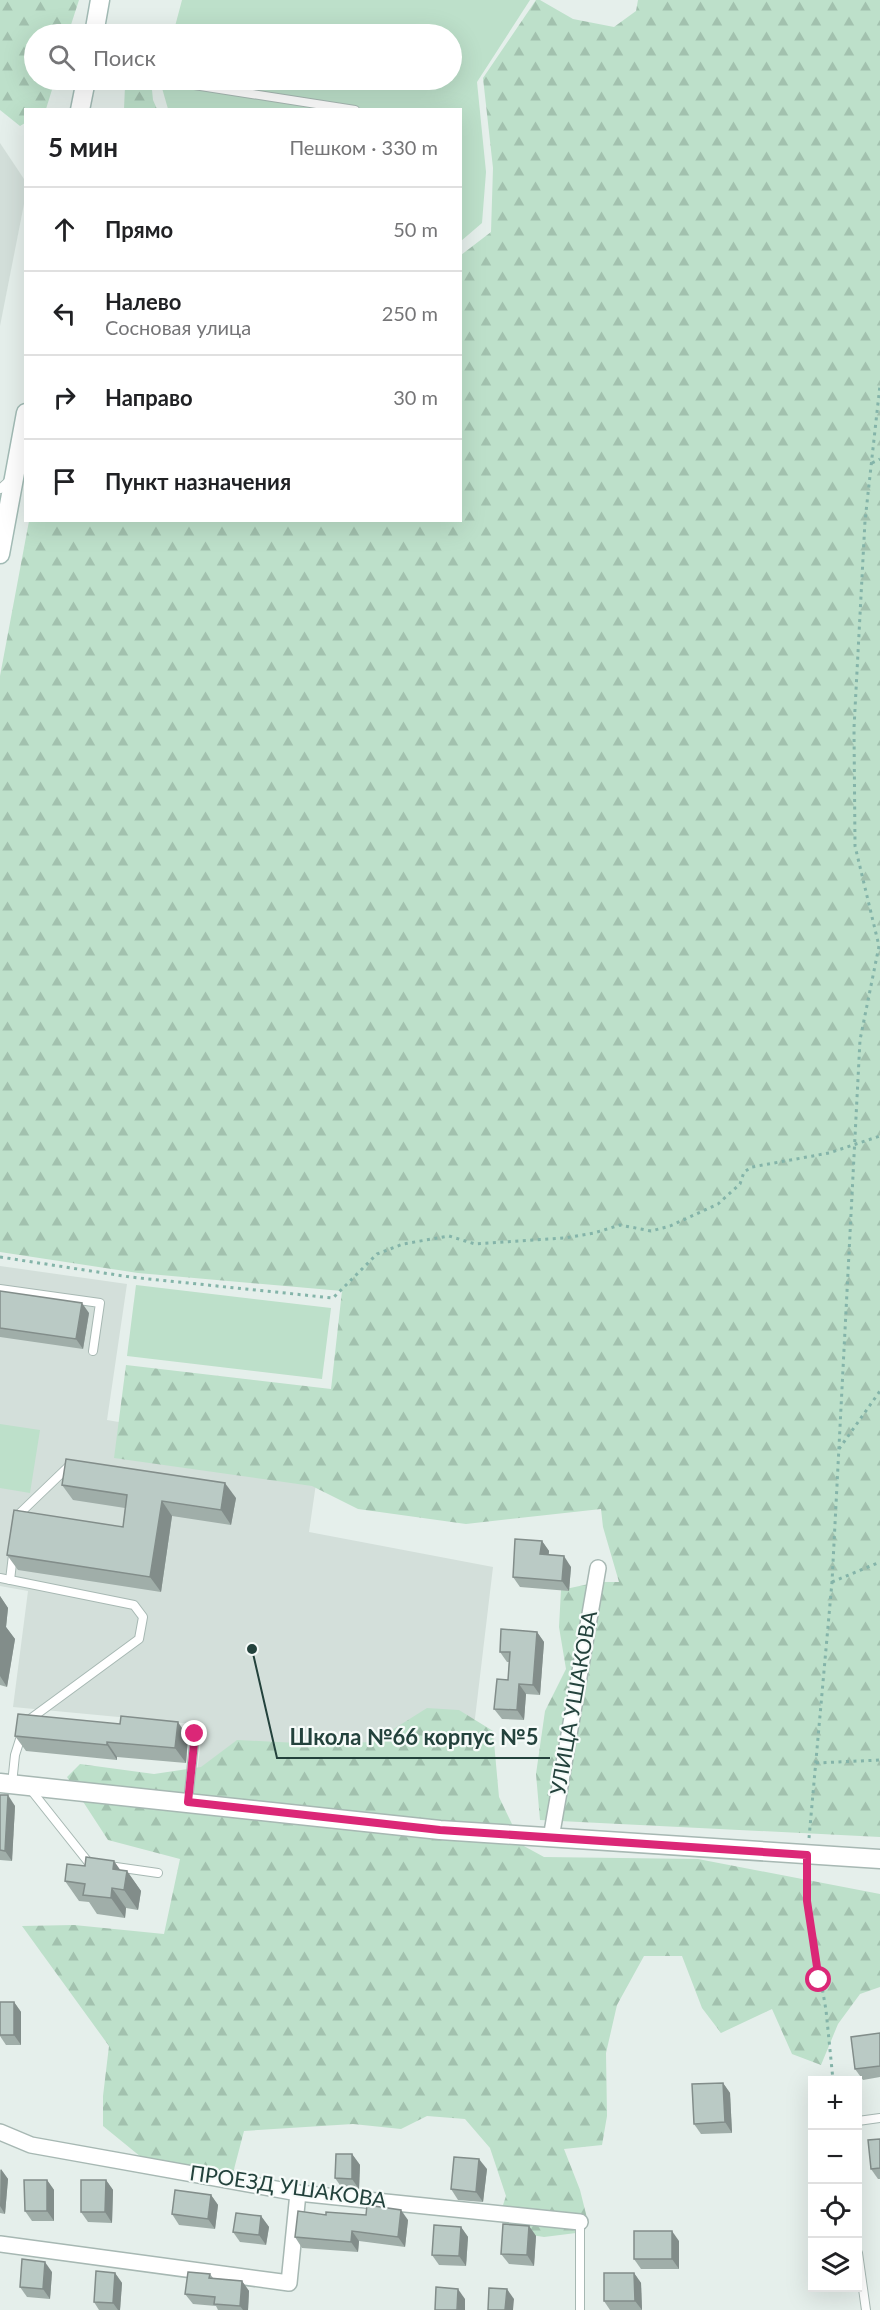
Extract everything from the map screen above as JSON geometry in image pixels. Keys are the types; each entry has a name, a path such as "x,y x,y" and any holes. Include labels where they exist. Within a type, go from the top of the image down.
{"street":[{"path":"96,24 100,0"},
{"path":"80,108 84,90"},
{"path":"0,554 24,424"},
{"name":"УЛИЦА УШАКОВА","path":"551,1838 598,1568"},
{"path":"13,1785 440,1830 880,1859"},
{"name":"ПРОЕЗД УШАКОВА","path":"0,2132 31,2145 298,2193 580,2222"},
{"path":"0,2244 289,2283 298,2193"}],"lane":[{"path":"226,90 342,108"},
{"path":"0,489 14,476"},
{"path":"0,1289 100,1303 93,1351"},
{"path":"16,1526 18,1515 68,1467"},
{"path":"10,1580 14,1548"},
{"path":"0,1578 134,1605 143,1617 139,1639 26,1722 15,1755 13,1785 89,1863 158,1873"},
{"path":"188,1802 195,1734"},
{"path":"862,2120 880,2118"},
{"path":"580,2222 580,2310"},
{"path":"862,2282 866,2310"}],"path":[{"path":"832,2076 826,2010 807,1901 807,1855 832,1582 860,1040 879,946 855,846 854,728 865,521 880,385"},
{"path":"872,463 880,459"},
{"path":"0,1257 130,1277 333,1298 377,1254 403,1244 449,1236 475,1244 565,1238 594,1233 620,1225 651,1231 670,1226 718,1204 741,1184 744,1172 752,1167 829,1154 880,1136"},
{"path":"838,1451 880,1391"},
{"path":"832,1582 880,1562"},
{"path":"816,1763 880,1760"}],"shaded area":[{"path":"0,143 24,179 24,204 0,326"},
{"path":"0,1266 127,1284 107,1420 320,1456 309,1532 493,1567 463,1819 195,1789 203,1725 13,1707 28,1591 0,1586"}],"green space":[{"path":"0,0 79,0 71,24 24,24 24,90 52,90 46,108 24,108 24,124 20,126 0,110"},
{"path":"182,0 530,0 477,82 486,172 482,223 462,240 462,108 168,108 163,90 462,90 462,24 176,24"},
{"path":"536,0 540,0 573,19 614,27 636,11 638,0 880,0 880,1837 540,1820 536,1774 545,1711 566,1669 559,1627 561,1590 598,1582 619,1582 603,1527 601,1509 466,1524 358,1509 312,1486 114,1458 126,1365 331,1389 342,1291 138,1273 0,1252 0,676 29,522 462,522 462,254 491,232 493,168 483,78"},
{"path":"125,90 152,90 157,108 124,108"},
{"path":"136,1285 331,1308 322,1379 127,1356"},
{"path":"0,1424 40,1430 30,1493 0,1488"},
{"path":"427,1708 459,1710 493,1731 499,1797 522,1845 544,1857 698,1859 880,1894 880,1987 860,1994 838,2024 821,2065 792,2054 772,2009 721,2033 702,2008 682,1956 644,1956 617,2005 606,2053 607,2116 602,2145 564,2149 580,2190 588,2222 584,2232 544,2237 507,2231 501,2211 506,2196 490,2148 465,2119 427,2116 401,2129 353,2124 244,2131 233,2173 196,2169 141,2157 103,2126 103,2096 109,2046 22,1926 74,1925 164,1934 180,1859 108,1840 67,1777 80,1764 154,1774 201,1767 237,1740 318,1744 373,1742"}],"building":[{"path":"0,1291 82,1303 76,1339 0,1328"},
{"path":"66,1459 225,1483 221,1510 162,1501 150,1577 7,1555 14,1510 123,1527 127,1495 62,1485"},
{"path":"515,1539 542,1541 540,1554 564,1556 562,1581 513,1577"},
{"path":"501,1629 537,1632 533,1685 519,1684 517,1710 494,1709 497,1679 508,1680 510,1652 500,1652"},
{"path":"18,1714 120,1724 121,1716 178,1722 175,1748 107,1742 107,1745 15,1736"},
{"path":"0,1795 8,1795 5,1851 0,1850"},
{"path":"86,1857 114,1861 113,1869 127,1871 124,1890 112,1888 111,1898 83,1895 85,1884 65,1881 67,1864 85,1866"},
{"path":"0,2002 14,2002 14,2035 0,2035"},
{"path":"880,2033 880,2066 855,2069 851,2037"},
{"path":"723,2083 725,2122 694,2124 692,2084"},
{"path":"880,2139 880,2168 871,2169 868,2140"},
{"path":"336,2154 352,2154 352,2179 335,2178"},
{"path":"454,2157 479,2159 476,2192 451,2189"},
{"path":"24,2180 47,2180 47,2211 25,2211"},
{"path":"81,2180 106,2180 105,2212 81,2212"},
{"path":"175,2190 211,2195 208,2219 172,2214"},
{"path":"367,2205 401,2210 398,2237 352,2231 351,2242 295,2237 298,2211 326,2215 326,2212 366,2215"},
{"path":"236,2213 261,2216 259,2235 233,2232"},
{"path":"503,2224 529,2226 527,2255 501,2254"},
{"path":"434,2225 461,2227 459,2256 432,2255"},
{"path":"634,2231 672,2231 672,2259 634,2259"},
{"path":"22,2259 45,2262 43,2289 20,2287"},
{"path":"96,2271 115,2273 113,2303 94,2302"},
{"path":"188,2272 210,2274 209,2278 242,2281 240,2306 214,2304 215,2297 185,2294"},
{"path":"604,2273 634,2273 635,2301 604,2301"},
{"path":"436,2287 458,2289 457,2310 435,2310"},
{"path":"489,2288 507,2289 505,2310 488,2310"}],"place":[{"name":"Школа №66 корпус №5","path":"252,1649"}],"route":[{"path":"195,1734 188,1802 440,1830 807,1855 807,1901 819,1980"}]}
